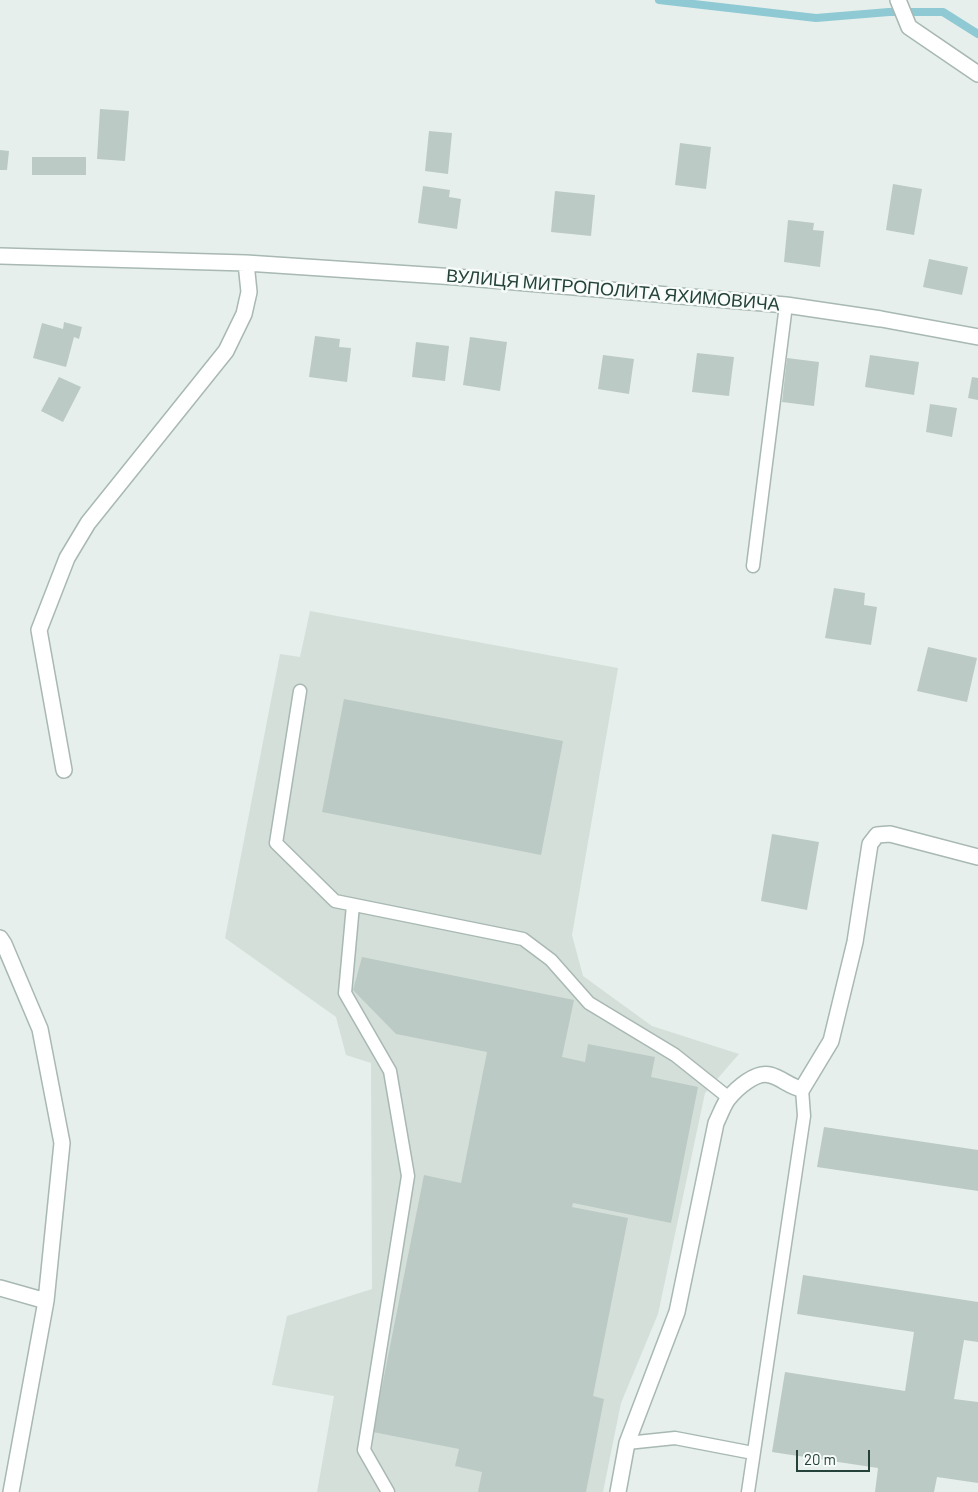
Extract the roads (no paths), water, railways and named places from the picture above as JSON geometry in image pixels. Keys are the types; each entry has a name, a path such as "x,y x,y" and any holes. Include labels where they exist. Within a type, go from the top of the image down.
{"street":[{"path":"898,0 909,27 978,74"},
{"name":"ВУЛИЦЯ МИТРОПОЛИТА ЯХИМОВИЧА","path":"0,256 246,263 456,277 786,305 881,318 978,337"},
{"path":"64,770 39,630 66,558 88,522 226,351 244,314 249,292 246,263"},
{"path":"618,1492 627,1443 677,1312 716,1123 729,1098 758,1075 770,1075 802,1089 831,1041 855,942 870,844 877,836 890,834 978,857"},
{"path":"0,938 40,1029 62,1143 46,1301 11,1492"},
{"path":"0,1288 46,1301"}],"lane":[{"path":"753,566 786,305"},
{"path":"300,691 276,843 335,901 523,939 551,960 589,1003 676,1055 729,1098"},
{"path":"353,905 345,993 390,1071 408,1176 364,1450 388,1492"},
{"path":"748,1492 752,1453 804,1116 802,1089"},
{"path":"627,1443 675,1438 752,1453"}],"waterway":[{"path":"659,0 816,18 889,12 943,12 978,34"}]}
